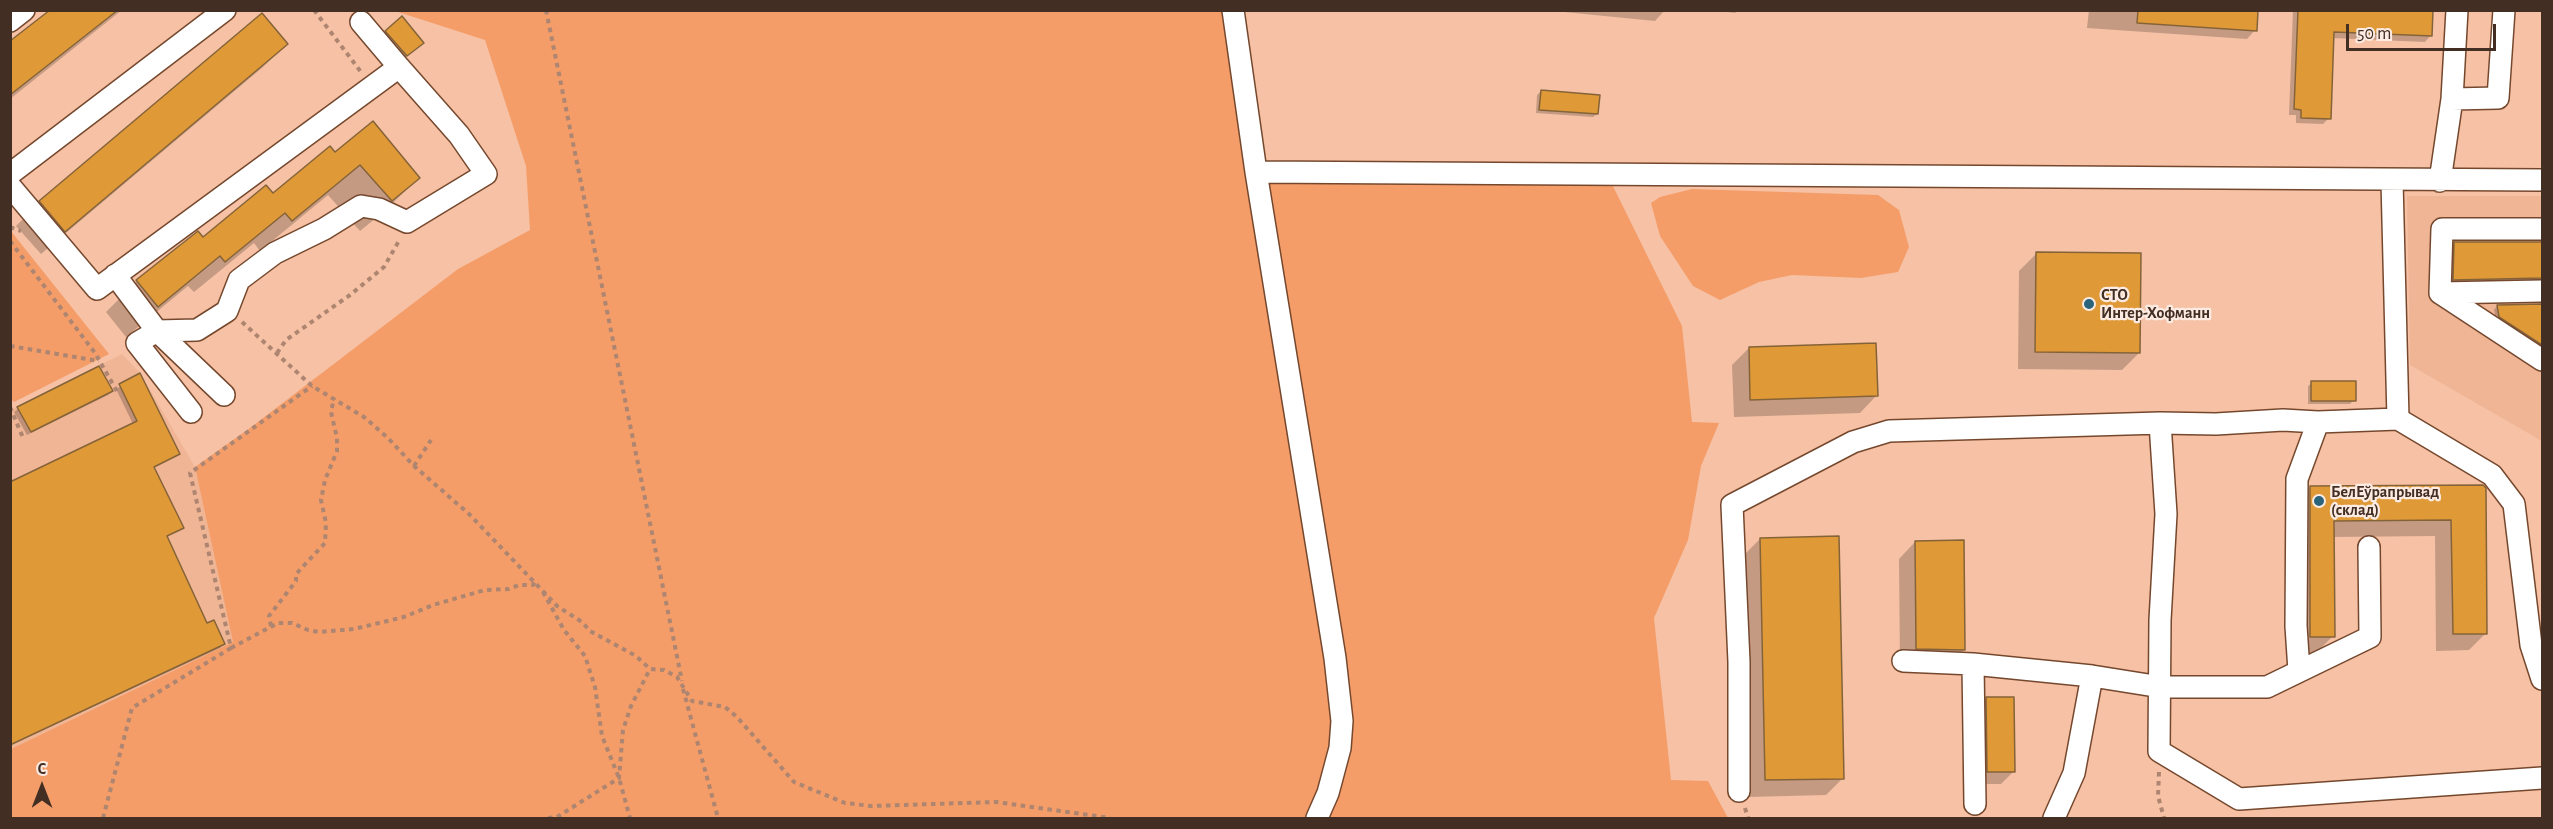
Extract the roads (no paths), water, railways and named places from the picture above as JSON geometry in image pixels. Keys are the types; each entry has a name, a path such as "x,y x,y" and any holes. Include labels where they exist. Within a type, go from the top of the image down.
{"street":[{"path":"10,21 24,10"},
{"path":"10,174 225,10"},
{"path":"1233,10 1256,172 1335,658 1342,721 1337,763 1317,819"},
{"path":"2440,181 2452,99 2457,10"},
{"path":"2452,99 2498,98 2504,10"},
{"path":"191,412 137,343 157,331 197,330 227,311 239,279 275,253 324,229 361,206 379,209 407,222 486,174 459,135 361,22"},
{"path":"10,186 97,289 399,67"},
{"path":"1256,172 2392,181 2542,180"},
{"path":"2392,181 2398,419"},
{"path":"2440,293 2442,230 2542,230"},
{"path":"115,275 157,331 224,395"},
{"path":"2440,293 2542,291"},
{"path":"2440,293 2541,358"},
{"path":"1739,791 1739,663 1732,505 1853,442 1889,431 2398,419 2492,474 2514,504 2531,645 2542,679"},
{"path":"2299,671 2296,626 2297,478 2318,422"},
{"path":"2160,423 2166,514 2160,620 2159,751 2239,799 2542,778"},
{"path":"1903,661 1973,664 2092,675 2161,687 2267,687 2370,637 2369,547"},
{"path":"1973,664 1975,804"},
{"path":"2054,819 2074,773 2092,675"}],"place":[{"name":"СТО Интер-Хофманн","path":"2089,304"},
{"name":"БелЕўрапрывад (склад)","path":"2319,501"}]}
